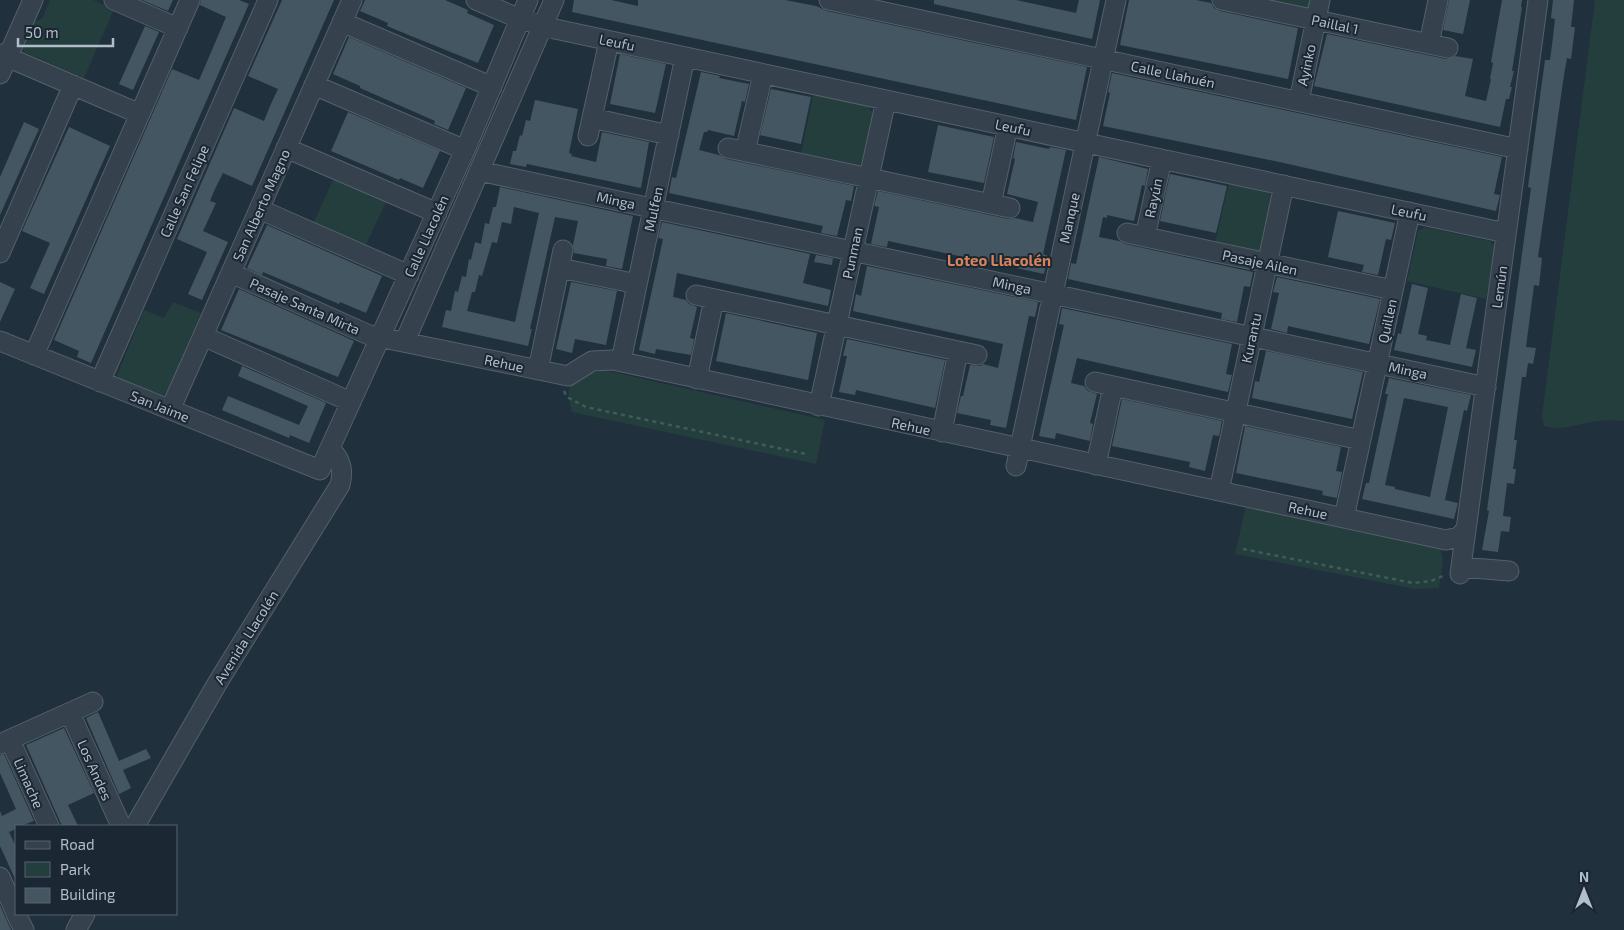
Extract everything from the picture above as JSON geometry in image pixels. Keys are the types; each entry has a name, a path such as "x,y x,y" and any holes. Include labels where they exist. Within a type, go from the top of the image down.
{"street":[{"path":"0,74 4,55 33,0"},
{"path":"114,0 178,28"},
{"path":"34,355 190,0"},
{"name":"Calle San Felipe","path":"100,382 268,0"},
{"name":"San Alberto Magno","path":"170,410 352,0"},
{"name":"Leufu","path":"476,0 520,19 609,41 1506,233"},
{"name":"Calle Llacolén","path":"320,470 465,150 528,0"},
{"name":"Calle Llacolén","path":"404,341 554,0"},
{"name":"Calle Llahuén","path":"829,0 909,8 1103,59 1518,149"},
{"name":"Manque","path":"1018,457 1116,0"},
{"name":"Paillal 1","path":"1222,0 1448,48"},
{"name":"Ayinko","path":"1298,102 1320,0"},
{"path":"1430,44 1438,0"},
{"name":"Lemún","path":"1461,570 1538,0"},
{"path":"342,22 492,87"},
{"path":"588,136 609,41"},
{"path":"4,55 140,114"},
{"name":"Mulfen","path":"621,362 685,57"},
{"path":"763,74 737,150 1010,208"},
{"path":"0,253 73,85"},
{"path":"314,85 465,150"},
{"name":"Punman","path":"819,406 886,100"},
{"path":"592,118 669,135"},
{"path":"991,204 1008,126"},
{"path":"286,148 437,213"},
{"name":"Rayún","path":"1136,235 1162,159"},
{"name":"Minga","path":"479,171 1486,387"},
{"name":"Kurantu","path":"1219,491 1284,185"},
{"path":"259,209 409,275"},
{"name":"Quillen","path":"1344,518 1410,212"},
{"name":"Pasaje Ailen","path":"1136,235 1393,290"},
{"path":"547,372 562,259 637,284"},
{"name":"Pasaje Santa Mirta","path":"231,273 369,334 381,337"},
{"path":"696,295 977,355"},
{"path":"697,379 714,298"},
{"path":"203,336 351,402"},
{"name":"Rehue","path":"381,337 547,372 572,375 587,364 599,360 621,362 942,432 1018,457 1096,465 1446,540"},
{"name":"San Jaime","path":"0,341 320,470"},
{"path":"942,432 958,351"},
{"path":"1095,382 1361,440"},
{"path":"1096,465 1113,386"},
{"name":"Avenida Llacolén","path":"136,825 218,682 340,485 342,470 340,463 330,449"},
{"path":"1446,540 1459,537 1466,529"},
{"path":"1446,540 1456,550 1461,570 1509,572"},
{"path":"5,742 93,702"},
{"name":"Los Andes","path":"70,713 121,825"},
{"name":"Limache","path":"5,742 48,825"},
{"path":"0,877 15,912"},
{"path":"16,915 24,930"},
{"path":"76,930 84,915"}],"path":[{"path":"547,372 568,398 586,407 806,454"},
{"path":"1243,549 1413,583 1431,581 1461,570"}],"green space":[{"path":"50,0 93,0 114,9 84,78 24,52 23,49 35,21 42,19"},
{"path":"1260,0 1314,0 1312,8 1305,9"},
{"path":"1595,0 1624,0 1624,421 1600,421 1557,428 1544,426 1542,416"},
{"path":"813,95 868,106 873,114 861,165 856,169 801,154"},
{"path":"334,178 386,202 363,251 311,228"},
{"path":"1229,183 1269,192 1272,199 1260,252 1215,243"},
{"path":"1425,227 1490,241 1495,247 1486,299 1407,281 1418,231"},
{"path":"173,302 201,313 167,392 163,395 119,379 117,375 144,310 164,318"},
{"path":"604,370 825,420 816,464 572,412 569,401 570,386 579,377"},
{"path":"1246,506 1429,542 1441,550 1443,560 1439,588 1415,589 1235,554"}],"building":[{"path":"142,0 173,0 168,11"},
{"path":"201,0 239,0 249,4 91,363 77,357 79,351 54,340 172,69 199,80 212,50 226,17 200,5"},
{"path":"282,0 334,0 252,186 223,173 215,189 210,201 216,203 203,231 228,242 202,300 188,294 207,252 177,239 234,108 264,121 278,89 248,76"},
{"path":"365,0 445,0 468,10 467,13 494,25 478,63 387,26 388,23 360,11"},
{"path":"574,0 611,0 638,6 638,0 785,0 816,6 827,11 1087,67 1076,120 572,12"},
{"path":"934,0 1016,0 1076,13 1079,0 1100,0 1092,39 934,4"},
{"path":"1129,0 1196,0 1211,3 1214,8 1220,11 1298,28 1288,79 1120,45"},
{"path":"1449,0 1470,0 1463,34 1443,30"},
{"path":"1502,0 1522,0 1522,7 1512,71 1514,71 1510,87 1512,87 1509,99 1506,99 1500,127 1314,86 1327,34 1446,59 1455,56 1473,59 1465,96 1486,101"},
{"path":"1553,0 1574,0 1571,27 1575,27 1571,59 1567,58 1564,75 1538,257 1542,258 1539,286 1534,285 1526,347 1536,348 1533,364 1528,363 1526,377 1522,377 1514,440 1517,440 1513,469 1516,469 1514,484 1507,483 1503,516 1511,517 1509,532 1501,531 1498,552 1482,550 1489,511 1487,510 1531,188 1528,187 1545,60 1550,60 1553,37 1555,19 1551,18"},
{"path":"145,26 159,32 133,90 119,84"},
{"path":"349,37 466,88 448,130 434,124 435,121 333,74"},
{"path":"620,54 666,64 655,113 610,104"},
{"path":"701,72 749,84 745,102 742,101 734,136 708,130 704,132 699,150 719,155 726,159 854,186 851,201 846,200 837,236 821,233 823,226 669,193 672,177 676,178"},
{"path":"1112,73 1502,157 1494,194 1500,195 1496,211 1275,161 1103,126"},
{"path":"771,89 811,97 801,144 760,135"},
{"path":"535,100 578,109 569,153 572,154 571,156 596,162 602,132 649,142 641,188 527,164 526,167 510,164 513,151 516,151 520,135 522,136 526,120 530,121"},
{"path":"348,112 440,151 423,188 400,178 399,180 331,151"},
{"path":"24,122 39,129 0,215 0,177"},
{"path":"938,125 994,137 984,183 928,172"},
{"path":"69,127 110,146 44,294 30,288 50,243 22,231"},
{"path":"1016,142 1049,149 1050,147 1066,150 1043,254 1048,256 1044,274 888,241 887,247 871,244 879,207 874,206 878,191 1008,219 1015,218 1033,222 1038,202 1007,194 1015,159 1013,158"},
{"path":"1099,157 1148,169 1145,186 1142,185 1134,221 1107,215 1107,218 1103,217 1099,237 1253,272 1250,287 1244,286 1237,322 1221,319 1222,313 1068,279 1071,263 1076,264"},
{"path":"1170,174 1227,186 1216,233 1160,221"},
{"path":"500,187 633,216 622,269 606,266 607,259 574,253 573,245 578,221 555,217 530,329 532,329 528,346 442,327 446,310 451,311 455,291 458,292 462,276 466,277 469,259 471,260 475,242 481,244 485,223 489,224 493,207 496,207","holes":["514,207 539,213 515,322 467,311 472,292 475,292 479,275 482,276 492,242 497,243 502,222 511,224"]},
{"path":"1338,211 1395,223 1391,240 1386,239 1378,275 1362,272 1364,265 1328,257"},
{"path":"662,222 810,254 803,283 831,290 828,306 677,273 673,297 686,300 689,304 697,307 690,338 694,339 691,355 656,349 655,354 639,350 663,239 658,238"},
{"path":"267,225 382,276 366,313 340,302 339,304 263,272 262,275 247,268"},
{"path":"816,255 833,258 832,265 814,262"},
{"path":"867,266 1038,302 1035,317 1029,316 1006,428 990,425 991,420 957,413 970,365 980,366 983,364 998,368 1003,344 853,311 856,294 861,296"},
{"path":"1277,277 1380,299 1369,344 1288,326 1287,333 1271,329 1279,293 1273,292"},
{"path":"0,282 15,289 0,322"},
{"path":"571,282 617,291 606,345 575,339 572,353 556,349"},
{"path":"1412,284 1428,288 1418,334 1427,336 1426,340 1450,345 1461,294 1477,298 1466,348 1476,350 1472,367 1394,350 1398,333 1401,334"},
{"path":"239,289 354,341 338,377 221,330"},
{"path":"1062,308 1232,344 1226,374 1232,375 1228,392 1077,358 1071,383 1084,386 1088,391 1097,394 1090,423 1093,424 1090,441 1056,433 1055,439 1039,436 1064,325 1059,324"},
{"path":"726,313 817,333 808,380 716,361"},
{"path":"847,339 945,360 935,408 856,390 855,395 839,392 847,356 843,356"},
{"path":"1266,351 1363,372 1352,419 1252,398 1255,381 1259,382"},
{"path":"242,366 326,403 309,443 290,435 289,438 222,410 228,396 299,425 308,406 238,376"},
{"path":"1389,378 1471,395 1467,411 1464,410 1445,500 1458,503 1454,519 1362,499 1366,483 1369,483 1388,394 1385,394","holes":["1404,398 1448,407 1430,497 1385,485"]},
{"path":"1122,399 1222,421 1219,436 1213,435 1205,471 1189,467 1190,462 1112,446"},
{"path":"1245,426 1341,447 1336,471 1342,472 1337,498 1322,495 1323,491 1236,473"},
{"path":"98,712 119,761 146,749 151,758 123,770 131,788 119,794 86,718"},
{"path":"64,728 94,793 68,805 78,825 62,825 26,745"},
{"path":"4,754 34,821 24,825 15,825 15,829 9,832 15,845 15,879 0,846 0,811 2,816 16,809 0,773 0,755"},
{"path":"0,905 6,919 11,930 0,930"}],"district":[{"name":"Loteo Llacolén","path":"999,260"}]}
